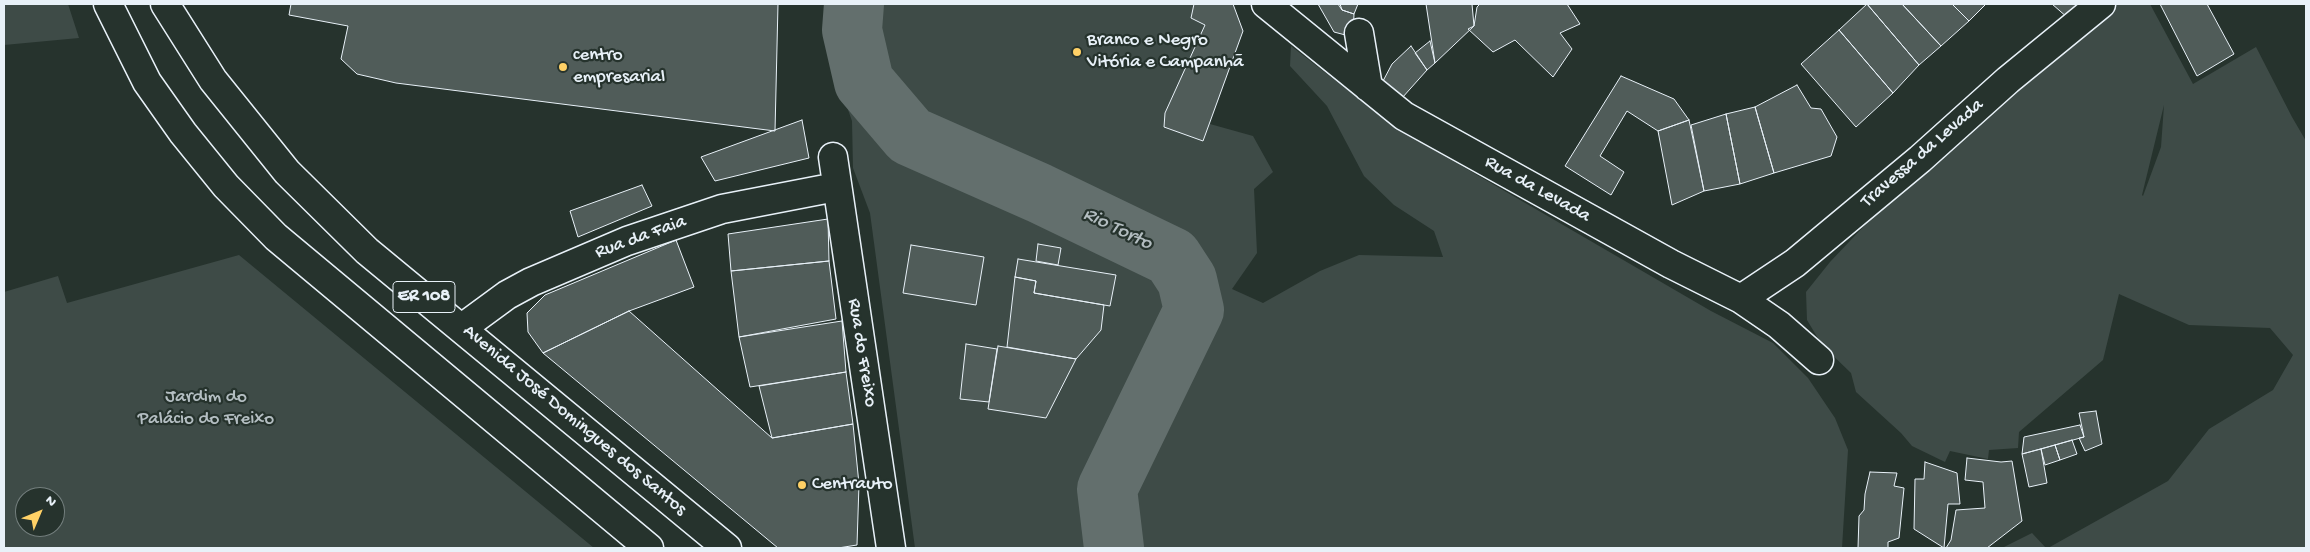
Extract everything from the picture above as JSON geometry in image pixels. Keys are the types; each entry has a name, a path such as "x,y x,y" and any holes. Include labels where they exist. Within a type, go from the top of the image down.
{"street":[{"name":"Avenida José Domingues dos Santos","path":"165,4 213,80 287,172 367,251 726,548"},
{"name":"Rua da Levada","path":"1266,4 1404,116 1671,264 1741,300 1780,325 1819,360"},
{"name":"Travessa da Levada","path":"1741,300 1795,263 1920,159 2008,80 2102,4"},
{"name":"ER 108","path":"110,9 147,82 183,133 226,186 276,237 649,548"},
{"path":"1359,33 1368,87"},
{"name":"Rua do Freixo","path":"833,157 891,548"},
{"name":"Rua da Faia","path":"462,328 507,295 531,282 627,241 722,209 836,187"}],"green space":[{"path":"4,4 68,4 79,38 4,45"},
{"path":"838,4 1233,4 1243,31 1210,124 1253,136 1273,172 1254,189 1257,253 1232,289 1263,303 1320,271 1359,255 1443,257 1434,231 1394,205 1364,176 1327,106 1290,66 1291,46 1398,129 1711,311 1773,343 1808,378 1835,418 1848,450 1842,548 915,548 870,213 853,168 852,121 839,84"},
{"path":"2118,4 2150,4 2193,84 2256,47 2306,141 2306,548 2048,548 2168,481 2209,429 2273,390 2293,355 2270,328 2189,325 2119,294 2103,360 2019,432 2018,448 1989,450 1988,459 1950,451 1945,462 1912,446 1901,433 1856,392 1851,373 1822,345 1807,320 1806,292 1830,262 1866,224","holes":["2164,105 2161,147 2143,196"]},
{"name":"Jardim do Palácio do Freixo","path":"239,255 594,548 4,548 4,292 58,276 67,303"},
{"path":"2032,533 2046,548 2002,548"}],"building":[{"name":"centro empresarial","path":"291,4 778,4 775,131 396,83 357,74 341,59 348,26 289,15"},
{"path":"1194,4 1233,4 1243,31 1203,141 1164,127 1165,113 1205,25 1191,18"},
{"path":"1318,4 1340,4 1342,10 1354,14 1353,37 1334,32"},
{"path":"1338,4 1358,4 1354,14 1342,10"},
{"path":"1426,4 1472,4 1474,26 1435,63"},
{"path":"1480,4 1567,4 1580,24 1560,33 1572,49 1553,77 1515,40 1493,52 1468,29 1474,26 1477,7"},
{"path":"1867,4 1902,4 1941,46 1919,65"},
{"path":"1867,4 1919,65 1893,93 1839,30"},
{"path":"1902,4 1952,4 1969,21 1941,46"},
{"path":"1952,4 1986,4 1969,21"},
{"path":"2052,4 2082,4 2068,18"},
{"path":"2160,4 2207,4 2234,54 2197,76"},
{"path":"1839,30 1893,93 1856,127 1801,64"},
{"path":"1430,41 1435,63 1427,70 1415,53"},
{"path":"1411,46 1427,70 1402,98 1383,81 1392,64"},
{"path":"1621,76 1674,99 1689,120 1658,131 1627,111 1600,156 1624,172 1611,195 1565,166"},
{"path":"1797,85 1811,108 1821,109 1837,137 1831,156 1774,173 1755,107"},
{"path":"1755,107 1774,173 1740,184 1726,114"},
{"path":"1726,114 1740,184 1704,191 1691,125"},
{"path":"802,120 809,158 715,181 701,157"},
{"path":"1689,120 1704,191 1672,205 1658,131"},
{"path":"642,185 652,206 578,237 570,211"},
{"path":"828,219 829,261 731,271 728,234"},
{"path":"676,240 694,287 629,311 543,353 528,332 527,313 545,295"},
{"path":"1038,244 1061,248 1058,265 1036,261"},
{"path":"911,245 984,257 976,305 903,293"},
{"path":"1018,259 1116,275 1110,306 1034,293 1036,281 1015,277"},
{"path":"829,261 836,319 739,337 731,271"},
{"path":"1015,277 1036,281 1034,293 1104,305 1101,330 1076,359 1007,347"},
{"path":"629,311 772,438 853,424 859,484 857,545 838,548 778,548 543,353"},
{"path":"842,321 846,372 750,387 739,337"},
{"path":"966,344 997,349 989,402 960,399"},
{"path":"998,346 1076,359 1046,418 988,409"},
{"path":"846,372 853,424 772,438 759,386"},
{"path":"2096,411 2102,444 2085,451 2079,438 2084,437 2079,413"},
{"path":"2080,425 2084,437 2022,454 2024,437"},
{"path":"2072,440 2077,454 2060,460 2055,445"},
{"path":"2055,445 2060,460 2045,465 2041,449"},
{"path":"2041,449 2047,483 2029,487 2022,454"},
{"path":"1967,458 2001,462 2012,461 2022,521 1987,548 1946,548 1951,540 1956,510 1985,508 1983,482 1965,480"},
{"path":"1925,462 1957,473 1960,504 1948,504 1944,548 1914,529 1915,479 1924,479"},
{"path":"1870,472 1897,473 1894,486 1904,488 1899,538 1888,542 1888,548 1858,548 1859,516 1864,510 1865,494"}],"waterway":[{"name":"Rio Torto","path":"854,4 852,30 864,82 910,136 1039,193 1172,257 1187,280 1194,310 1107,489 1114,548"}],"place":[{"name":"Branco e Negro Vitória e Campanhã","path":"1077,52"},
{"name":"centro empresarial","path":"563,67"},
{"name":"Centrauto","path":"802,485"}]}
